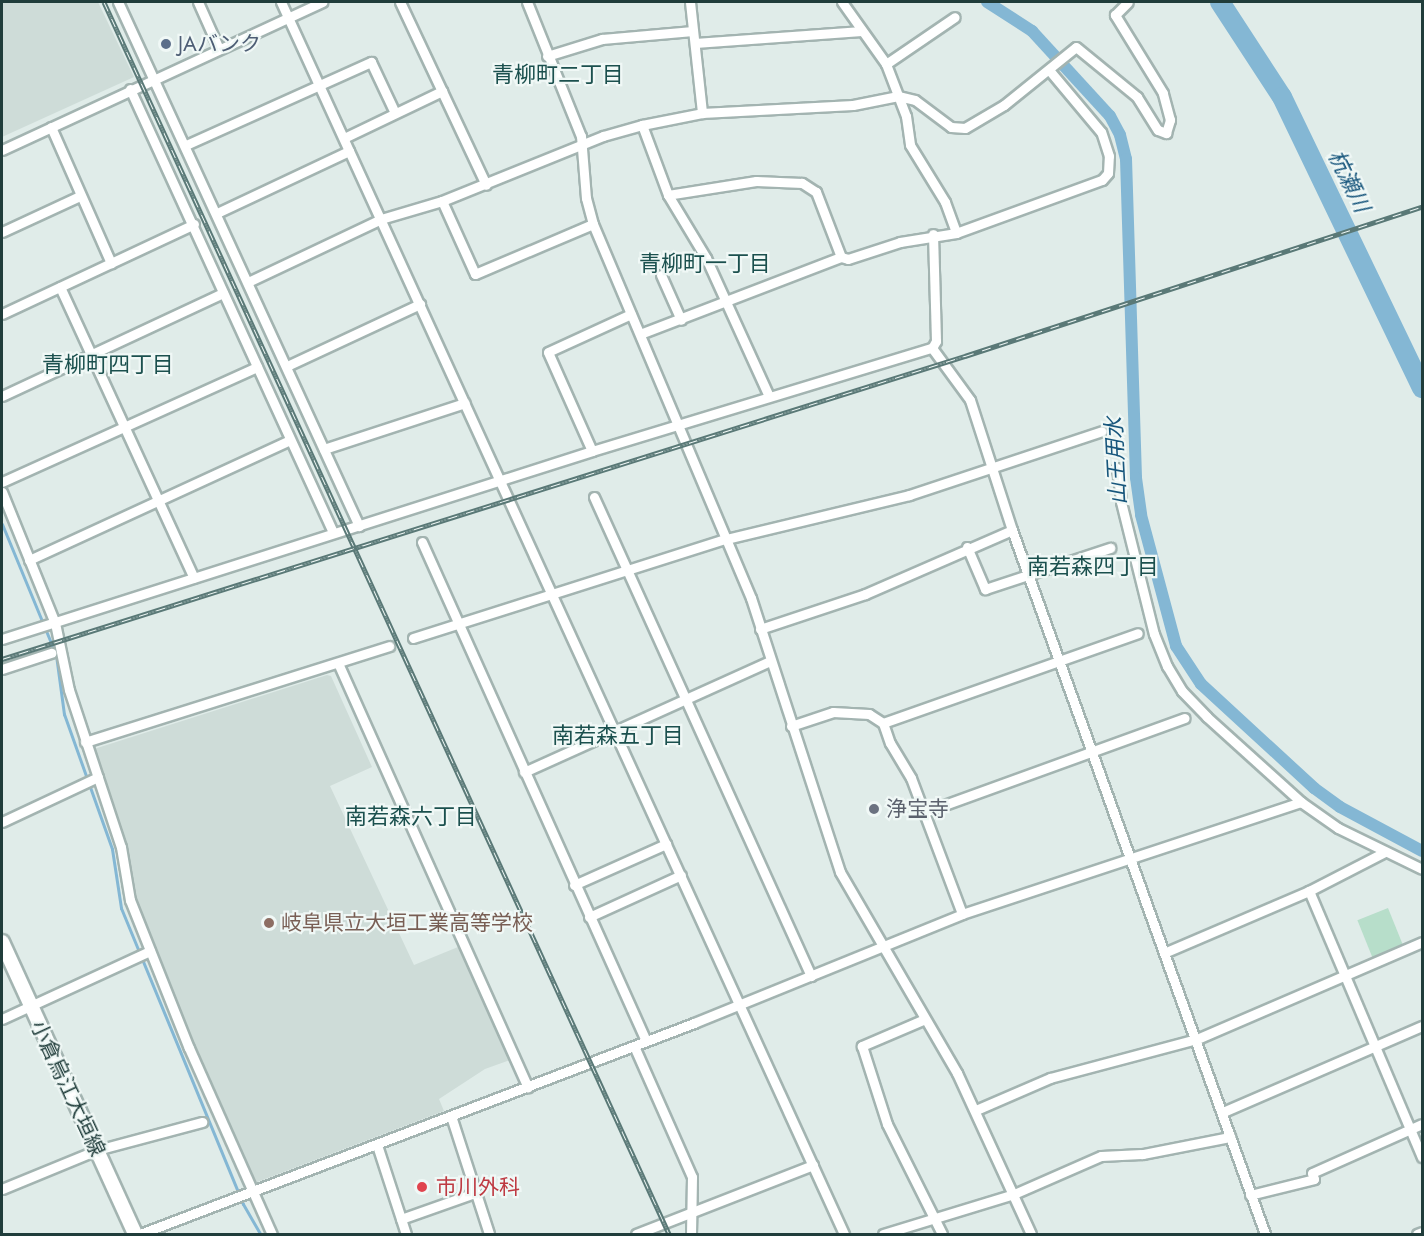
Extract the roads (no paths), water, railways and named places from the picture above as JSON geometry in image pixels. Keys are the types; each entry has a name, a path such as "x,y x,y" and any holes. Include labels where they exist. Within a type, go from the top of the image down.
{"main road":[{"name":"小倉烏江大垣線","path":"2,942 135,1234"}],"street":[{"path":"118,2 186,145 358,526"},
{"path":"198,2 219,48"},
{"path":"281,2 844,1234"},
{"path":"2,150 322,2"},
{"path":"400,2 486,184"},
{"path":"527,2 582,145 586,198 593,224 680,424 726,539 760,629 840,872 976,1110 1030,1234"},
{"path":"690,2 702,113"},
{"path":"842,2 886,64 898,96 910,145 945,202 956,233"},
{"path":"248,282 381,219 442,201 582,145 642,125 702,113 853,105 898,96 915,100 951,128 965,128 1004,105 1076,47 1137,97 1158,130 1166,133 1170,120 1160,86 1115,15 1128,2"},
{"path":"886,64 955,17"},
{"path":"695,43 862,31"},
{"path":"547,56 602,39 693,32"},
{"path":"186,145 371,62 395,113"},
{"path":"640,334 727,303 841,257 848,259 933,234 956,233 1102,180 1108,173 1109,156 1101,132 1051,68"},
{"path":"130,90 194,224 223,293 333,533"},
{"path":"344,138 442,92"},
{"path":"642,125 668,195 727,303 769,396"},
{"path":"51,127 111,262"},
{"path":"216,213 349,151"},
{"path":"668,195 756,181 802,183 816,192 841,257"},
{"path":"2,232 80,196"},
{"path":"442,201 475,274 593,224"},
{"path":"2,314 194,224"},
{"path":"2,639 501,482 592,451 932,348 936,341 933,234"},
{"path":"661,275 681,320"},
{"path":"60,287 194,578"},
{"path":"2,396 91,352 223,293"},
{"path":"286,366 420,304"},
{"path":"592,451 548,352 631,314"},
{"path":"932,348 970,400 1012,530 1062,662 1265,1234"},
{"path":"2,482 257,367"},
{"path":"324,449 465,403"},
{"path":"413,638 552,595 625,569 726,539 887,502 992,465 1102,431"},
{"path":"29,560 290,440"},
{"path":"1117,468 1121,502 1149,612 1167,666 1182,691 1207,717 1318,817 1422,869"},
{"path":"2,492 55,623 85,742 121,847 130,900 148,952 249,1192 272,1234"},
{"path":"594,497 811,976"},
{"path":"760,629 865,594 967,547 1012,530"},
{"path":"422,542 457,625 646,1041"},
{"path":"967,547 985,590 1110,548"},
{"path":"883,723 1062,662 1138,633"},
{"path":"85,742 389,646"},
{"path":"2,669 51,653"},
{"path":"524,772 770,661"},
{"path":"338,663 528,1087"},
{"path":"791,726 833,712 869,714 883,723 925,812 962,914"},
{"path":"925,812 1185,718"},
{"path":"2,822 96,779"},
{"path":"140,1234 634,1046 962,914 1301,802"},
{"path":"574,885 666,844"},
{"path":"1166,952 1309,891 1385,852"},
{"path":"589,917 681,875"},
{"path":"1309,891 1422,1157"},
{"path":"976,1110 1050,1078 1197,1039 1422,942"},
{"path":"2,1019 148,952"},
{"path":"925,1019 862,1046 888,1124 942,1234"},
{"path":"1223,1112 1422,1026"},
{"path":"634,1046 692,1177 689,1215 691,1234"},
{"path":"451,1116 489,1234"},
{"path":"2,1189 96,1150 202,1122"},
{"path":"1251,1195 1314,1179 1312,1173 1422,1124"},
{"path":"883,1234 1014,1194 1101,1156 1143,1154 1230,1137"},
{"path":"377,1145 406,1234"},
{"path":"636,1234 813,1166"},
{"path":"401,1219 475,1192"},
{"path":"1417,1234 1422,1232"}],"waterway":[{"name":"山王用水","path":"987,2 1032,31 1110,116 1120,135 1126,159 1136,478 1141,515 1176,646 1201,684 1314,788 1340,807 1422,851"},
{"name":"杭瀬川","path":"1220,2 1282,97 1422,388"},
{"path":"2,524 56,655 64,714 112,849 121,908 243,1204 260,1234"}],"railway":[{"path":"104,2 669,1234"},
{"path":"2,659 965,356 1422,207"}],"place":[{"name":"JAバンク","path":"166,44"},
{"name":"浄宝寺","path":"874,809"},
{"name":"岐阜県立大垣工業高等学校","path":"269,923"},
{"name":"市川外科","path":"422,1187"}],"district":[{"name":"青柳町二丁目","path":"558,75"},
{"name":"青柳町一丁目","path":"705,264"},
{"name":"青柳町四丁目","path":"108,365"},
{"name":"南若森四丁目","path":"1093,567"},
{"name":"南若森五丁目","path":"618,736"},
{"name":"南若森六丁目","path":"411,817"}]}
